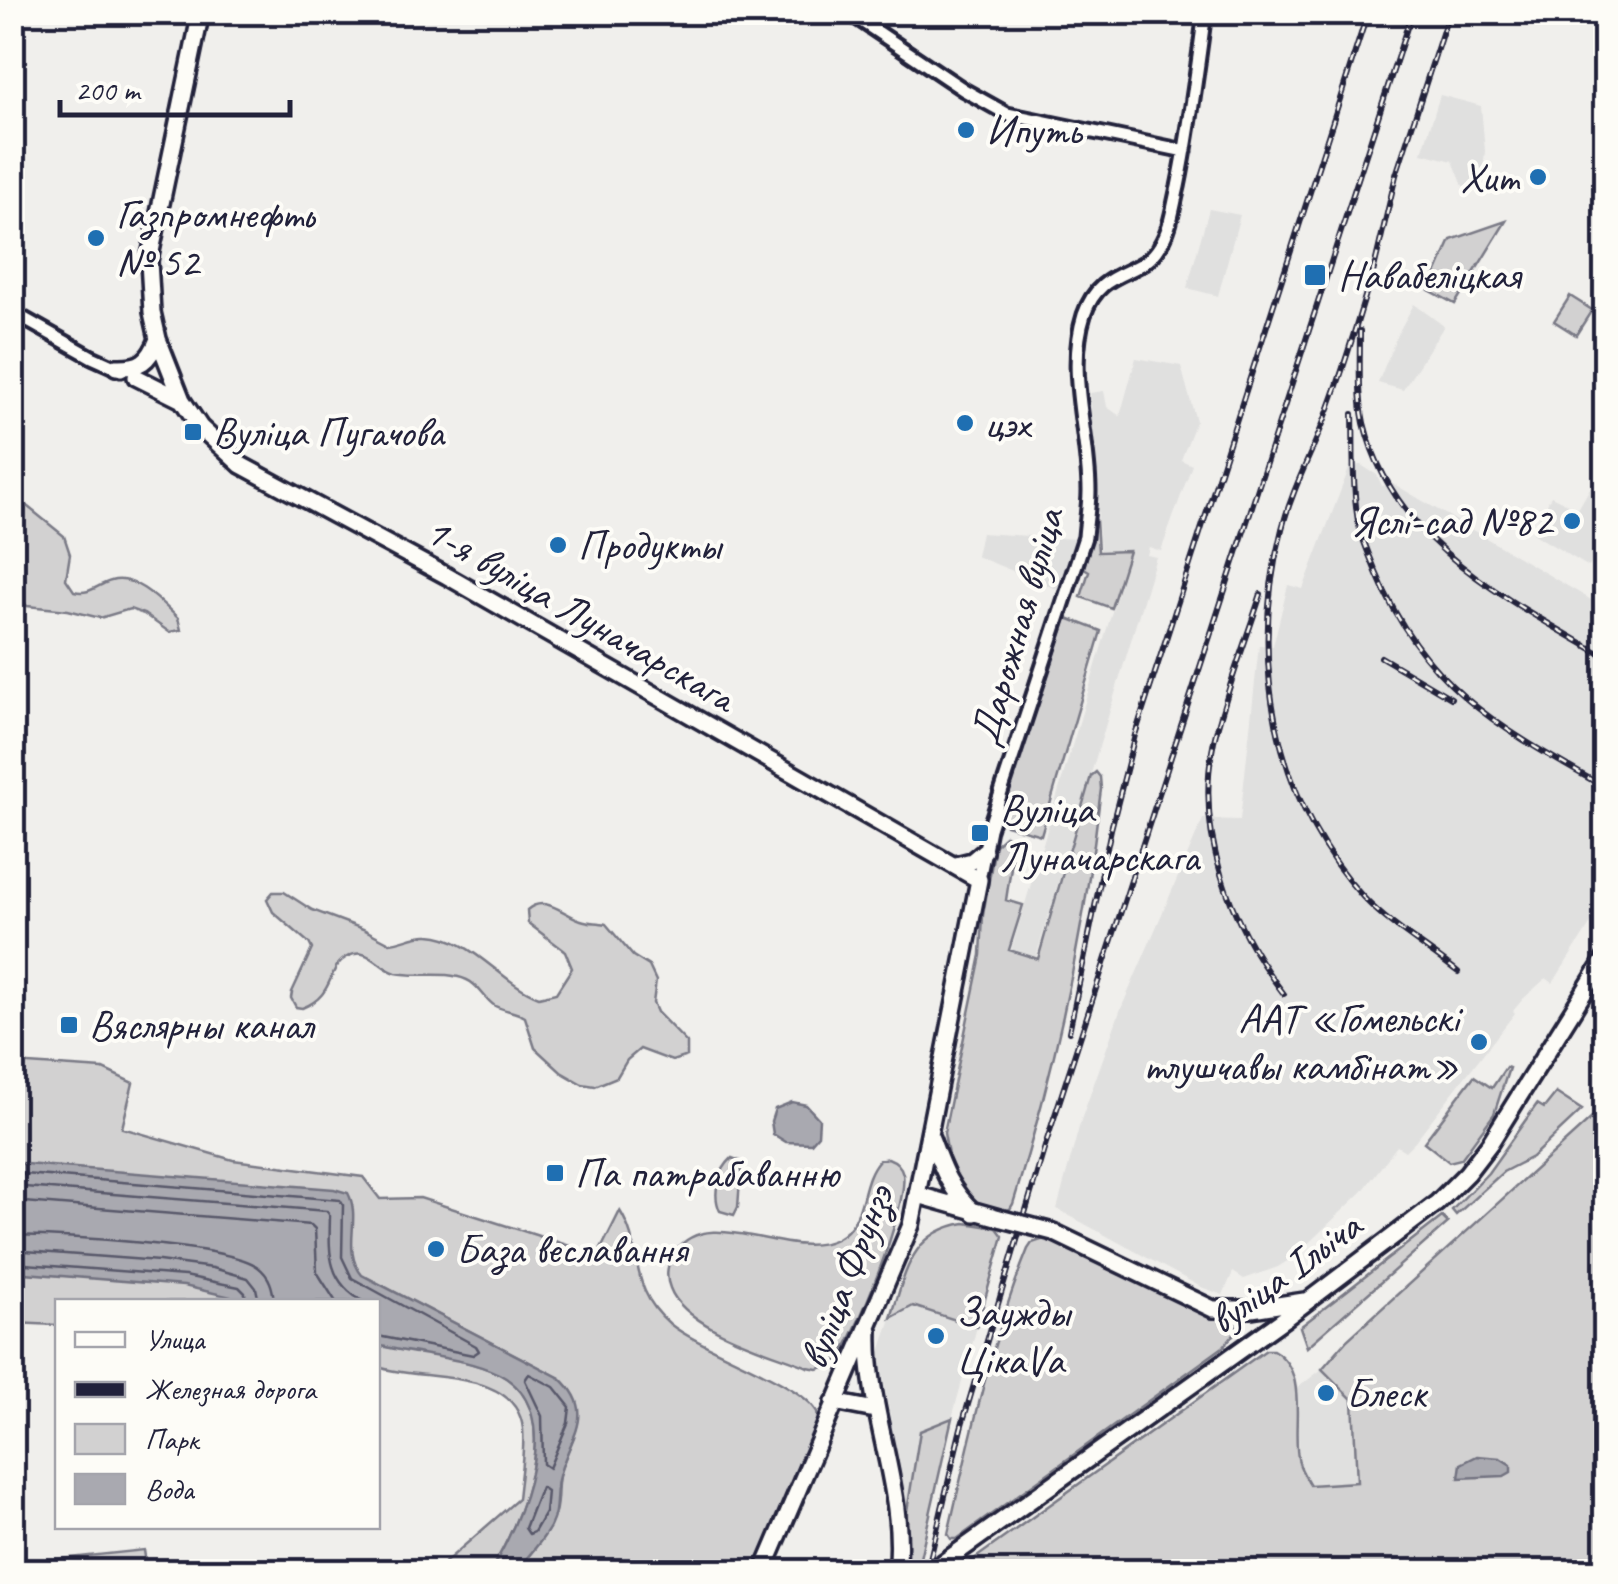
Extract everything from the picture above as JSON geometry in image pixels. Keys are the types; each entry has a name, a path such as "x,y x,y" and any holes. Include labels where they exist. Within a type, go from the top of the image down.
{"main road":[{"name":"1-я вуліца Луначарскага","path":"201,12 150,248 149,288 158,339 173,380 200,427 242,465 446,576 979,880"},
{"path":"116,367 143,364 152,355 158,339"},
{"path":"136,377 182,400"},
{"path":"956,865 984,852"},
{"name":"вуліца Фрунзэ","path":"763,1572 911,1224 979,880"},
{"name":"вуліца Ільіча","path":"930,1572 1404,1230 1468,1173 1606,957"},
{"path":"930,1134 948,1182 975,1213"},
{"path":"918,1194 1053,1232 1213,1309 1252,1309 1308,1300"},
{"path":"870,1321 869,1381 897,1520 897,1572"},
{"path":"834,1402 875,1410"}],"street":[{"path":"848,12 964,90 1007,114 1186,151"},
{"name":"Дарожная вуліца","path":"979,880 984,852 1085,537 1089,491 1079,353 1084,315 1105,280 1149,259 1159,250 1169,228 1186,151 1206,12"},
{"path":"12,312 92,358 136,377 173,380"}],"shaded area":[{"path":"1599,58 1605,66 1605,152 1594,152 1592,63"},
{"path":"1440,95 1481,106 1485,151 1481,189 1463,186 1453,161 1422,153"},
{"path":"1209,209 1240,215 1218,296 1187,288"},
{"path":"1414,304 1444,326 1403,390 1378,383 1397,335"},
{"path":"1136,358 1181,366 1196,421 1181,460 1192,465 1161,551 1149,547 1147,555 1156,557 1036,957 1011,951 1130,551 1100,550 1090,393 1104,391 1107,407 1120,416"},
{"name":"ААТ «Гомельскі тлушчавы камбінат»","path":"1361,465 1377,475 1382,486 1394,484 1605,608 1605,901 1553,983 1546,978 1523,999 1415,1141 1405,1151 1397,1146 1362,1192 1295,1256 1278,1267 1244,1279 1233,1272 1223,1295 1201,1287 1057,1209 1081,1120 1120,1011 1203,819 1240,820 1259,645 1273,646 1288,585 1303,589 1350,466"},
{"name":"Яслі-сад №82","path":"1593,483 1605,491 1606,556 1597,556 1589,567 1532,533 1551,496 1578,509"},
{"path":"981,533 1076,539 1059,590 976,556"},
{"path":"913,1306 977,1327 952,1418 920,1431 907,1511 879,1355 891,1318"},
{"path":"1322,1369 1353,1400 1358,1482 1310,1485 1299,1462 1296,1389"}],"green space":[{"path":"1506,221 1455,304 1429,290 1451,240"},
{"path":"1570,296 1592,310 1576,335 1554,321"},
{"path":"12,494 64,536 70,554 66,579 74,591 89,591 111,581 129,581 178,618 181,630 169,632 130,609 100,618 27,606 13,590 13,567 22,536 13,515"},
{"path":"1096,519 1098,552 1129,551 1111,608 1081,597"},
{"path":"1067,618 1101,631 1041,835 1006,825 1002,809"},
{"path":"1096,772 1101,789 1067,999 1013,1204 1002,1211 976,1202 962,1190 950,1166 944,1133 981,955 983,915 995,845 1006,835 1015,841 1006,900 1023,905 1009,950 1038,959 1091,776"},
{"path":"273,892 284,892 312,910 390,943 424,935 444,938 539,997 556,993 572,968 565,951 528,923 527,910 547,905 581,920 606,924 633,956 649,966 656,981 653,1003 687,1043 687,1056 672,1061 640,1049 627,1060 617,1077 595,1086 582,1084 561,1072 535,1048 525,1017 495,1006 471,982 449,975 396,973 361,954 340,962 326,989 313,1003 296,1007 292,992 312,949 273,912 267,899"},
{"path":"13,1063 103,1069 133,1083 122,1128 233,1160 363,1177 380,1199 420,1198 598,1255 620,1211 628,1226 641,1282 656,1310 685,1334 792,1389 817,1412 818,1421 755,1571 516,1571 549,1528 556,1507 560,1472 578,1424 579,1413 571,1390 560,1378 368,1278 364,1299 55,1299 55,1325 13,1323"},
{"path":"1509,1068 1494,1114 1461,1159 1449,1162 1424,1142 1474,1076 1492,1088"},
{"path":"1556,1093 1582,1110 1532,1157 1503,1172 1456,1215 1452,1210 1488,1173 1537,1104 1544,1108"},
{"path":"1605,1106 1605,1571 956,1572 1266,1350 1273,1350 1285,1360 1292,1372 1299,1463 1310,1485 1357,1482 1353,1400 1322,1369 1347,1340"},
{"path":"732,1158 740,1161 741,1167 734,1215 720,1211 717,1197 720,1176"},
{"path":"888,1158 898,1164 903,1174 898,1213 867,1302 835,1364 818,1369 808,1367 751,1346 710,1327 679,1303 668,1283 668,1269 675,1252 690,1238 708,1232 729,1232 796,1244 836,1239 853,1223 872,1169 879,1160"},
{"path":"1442,1217 1448,1223 1307,1347 1300,1327"},
{"path":"965,1223 997,1228 1003,1236 977,1327 913,1306 891,1318 907,1270 921,1245 932,1235"},
{"path":"1044,1239 1052,1239 1211,1315 1234,1321 1237,1330 1223,1347 957,1539 951,1539 948,1534 982,1390 1003,1319 1028,1249"},
{"path":"380,1345 455,1359 499,1374 520,1391 531,1413 535,1440 532,1468 514,1525 490,1571 435,1571 518,1499 523,1429 517,1409 504,1395 486,1386 380,1367"},
{"path":"952,1418 918,1567 906,1571 907,1511 920,1431"},
{"path":"144,1550 147,1571 13,1571 13,1564"}],"water":[{"path":"792,1102 806,1105 819,1119 818,1135 811,1143 786,1142 773,1134 771,1121 775,1109"},
{"path":"13,1163 348,1193 353,1213 353,1255 362,1275 560,1378 572,1391 579,1415 558,1480 553,1521 516,1571 490,1571 514,1525 532,1468 535,1440 531,1413 520,1391 499,1374 470,1363 380,1345 380,1299 239,1299 184,1286 13,1272"},
{"path":"1477,1456 1500,1458 1511,1465 1511,1472 1504,1476 1459,1478 1461,1464"}],"railway":[{"path":"1069,1032 1111,829 1135,735 1368,12"},
{"path":"927,1572 961,1428 1046,1143 1412,12"},
{"path":"1372,277 1396,175 1449,12"},
{"path":"1375,264 1346,360 1282,529 1272,577 1269,675 1276,724 1289,770 1307,815 1332,858 1374,908 1458,972"},
{"path":"1360,331 1364,423 1379,465 1400,502 1427,535 1459,564 1530,613 1606,657"},
{"path":"1353,414 1354,489 1360,529 1395,612 1418,647 1442,676 1500,725 1606,788"},
{"path":"1261,594 1214,741 1209,808 1213,842 1233,907 1247,938 1284,994"},
{"path":"1381,657 1451,698"}],"place":[{"name":"Ипуть","path":"966,130"},
{"name":"Хит","path":"1538,177"},
{"name":"Газпромнефть № 52","path":"96,238"},
{"name":"Навабеліцкая","path":"1315,275"},
{"name":"цэх","path":"965,423"},
{"name":"Вуліца Пугачова","path":"193,432"},
{"name":"Яслі-сад №82","path":"1572,521"},
{"name":"Продукты","path":"558,545"},
{"name":"Вуліца Луначарскага","path":"980,833"},
{"name":"Вяслярны канал","path":"69,1025"},
{"name":"ААТ «Гомельскі тлушчавы камбінат»","path":"1479,1042"},
{"name":"Па патрабаванню","path":"555,1173"},
{"name":"База веславання","path":"436,1249"},
{"name":"Заужды ЦікаVа","path":"936,1336"},
{"name":"Блеск","path":"1326,1393"}]}
